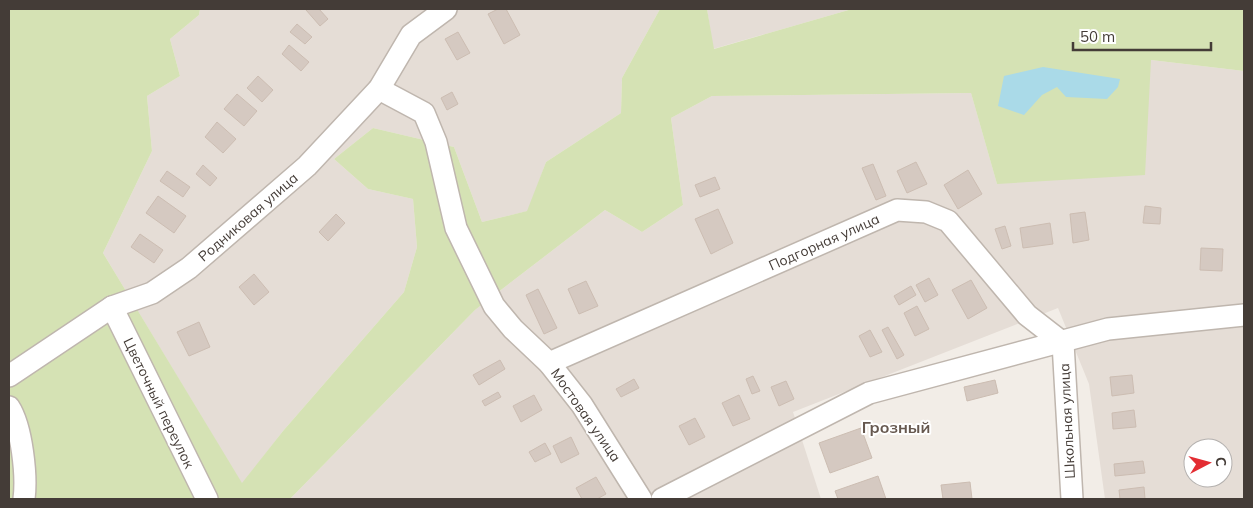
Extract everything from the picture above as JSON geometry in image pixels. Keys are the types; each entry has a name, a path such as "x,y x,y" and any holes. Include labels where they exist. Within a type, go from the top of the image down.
{"street":[{"name":"Родниковая улица","path":"9,376 112,307 152,293 189,268 307,166 380,89 411,36 446,9"},
{"name":"Мостовая улица","path":"380,89 424,113 436,142 456,228 494,306 513,329 550,363 582,406 641,499"},
{"name":"Подгорная улица","path":"550,363 896,210 926,212 948,221 1027,316 1062,343"},
{"name":"Цветочный переулок","path":"112,307 207,499"},
{"path":"662,499 869,392 1062,343 1108,329 1244,315"},
{"name":"Школьная улица","path":"1062,343 1072,499"},
{"path":"9,406 22,447 26,483 24,499"}],"shaded area":[{"path":"200,9 660,9 622,78 621,113 546,162 528,211 482,222 454,147 373,128 334,159 368,189 413,199 417,247 404,292 283,431 242,484 103,253 152,151 147,96 180,76 170,39 199,15"},
{"path":"707,9 852,9 713,49"},
{"path":"1151,60 1244,71 1244,499 1105,499 1089,384 1058,308 793,412 821,499 290,499 475,310 605,210 642,232 683,205 671,118 712,96 971,93 997,184"}],"green space":[{"path":"9,9 200,9 199,15 170,39 180,76 147,96 152,151 103,253 242,483 283,431 404,292 417,247 413,199 368,189 334,159 373,128 454,147 482,222 527,211 546,162 621,113 622,78 660,9 707,9 714,49 852,9 1244,9 1244,71 1151,60 1145,175 997,184 971,93 712,96 671,118 683,205 642,232 605,210 475,310 290,499 9,499"}],"water":[{"path":"1043,67 1120,79 1118,87 1107,99 1066,97 1057,87 1042,95 1024,115 998,106 1004,76"}],"building":[{"path":"319,9 328,19 320,26 306,10"},
{"path":"498,9 506,9 520,35 504,44 488,14"},
{"path":"297,24 312,37 305,44 290,32"},
{"path":"458,32 470,53 457,60 445,39"},
{"path":"289,45 309,62 301,71 282,54"},
{"path":"258,76 273,90 262,102 247,88"},
{"path":"452,92 458,104 447,110 441,98"},
{"path":"237,94 257,111 244,126 224,109"},
{"path":"217,122 236,139 223,153 205,137"},
{"path":"916,162 927,184 907,193 897,171"},
{"path":"873,164 886,196 876,200 862,168"},
{"path":"203,165 217,178 210,186 196,174"},
{"path":"968,170 982,194 958,209 944,185"},
{"path":"167,171 190,187 183,197 160,181"},
{"path":"715,177 720,189 700,197 695,185"},
{"path":"158,196 186,216 174,233 146,213"},
{"path":"1145,206 1161,208 1160,224 1143,223"},
{"path":"718,209 733,243 711,254 695,219"},
{"path":"1085,212 1089,240 1073,243 1070,214"},
{"path":"336,214 345,223 328,241 319,232"},
{"path":"1050,223 1053,244 1023,248 1020,228"},
{"path":"1005,226 1011,246 1002,249 995,229"},
{"path":"140,234 163,250 154,263 131,247"},
{"path":"1201,248 1223,249 1222,271 1200,270"},
{"path":"254,274 269,292 254,305 239,287"},
{"path":"929,278 938,295 925,302 916,285"},
{"path":"971,280 987,308 968,319 952,290"},
{"path":"586,281 598,306 579,314 568,289"},
{"path":"911,286 916,295 899,305 894,296"},
{"path":"538,289 557,328 544,334 526,295"},
{"path":"917,306 929,329 915,336 904,313"},
{"path":"199,322 210,347 189,356 177,332"},
{"path":"888,327 904,355 897,359 882,330"},
{"path":"870,330 882,352 870,357 859,336"},
{"path":"500,360 505,369 479,385 473,375"},
{"path":"1132,375 1134,393 1112,396 1110,377"},
{"path":"753,376 760,391 752,394 746,379"},
{"path":"634,379 639,388 621,397 616,389"},
{"path":"995,380 998,393 967,401 964,387"},
{"path":"786,381 794,399 779,406 771,387"},
{"path":"498,392 501,397 485,406 482,401"},
{"path":"534,395 542,410 521,422 513,406"},
{"path":"739,395 750,419 733,426 722,403"},
{"path":"1134,410 1136,427 1113,429 1112,413"},
{"path":"695,418 705,437 689,445 679,426"},
{"path":"861,428 872,458 830,473 819,443"},
{"path":"571,437 579,454 561,463 553,446"},
{"path":"545,443 551,454 535,462 529,452"},
{"path":"1143,461 1145,473 1115,476 1114,464"},
{"path":"878,476 886,499 838,499 835,491"},
{"path":"596,477 606,494 597,499 582,499 576,488"},
{"path":"970,482 972,499 943,499 941,485"},
{"path":"1144,487 1145,499 1120,499 1119,490"}],"district":[{"name":"Грозный","path":"896,427"}]}
